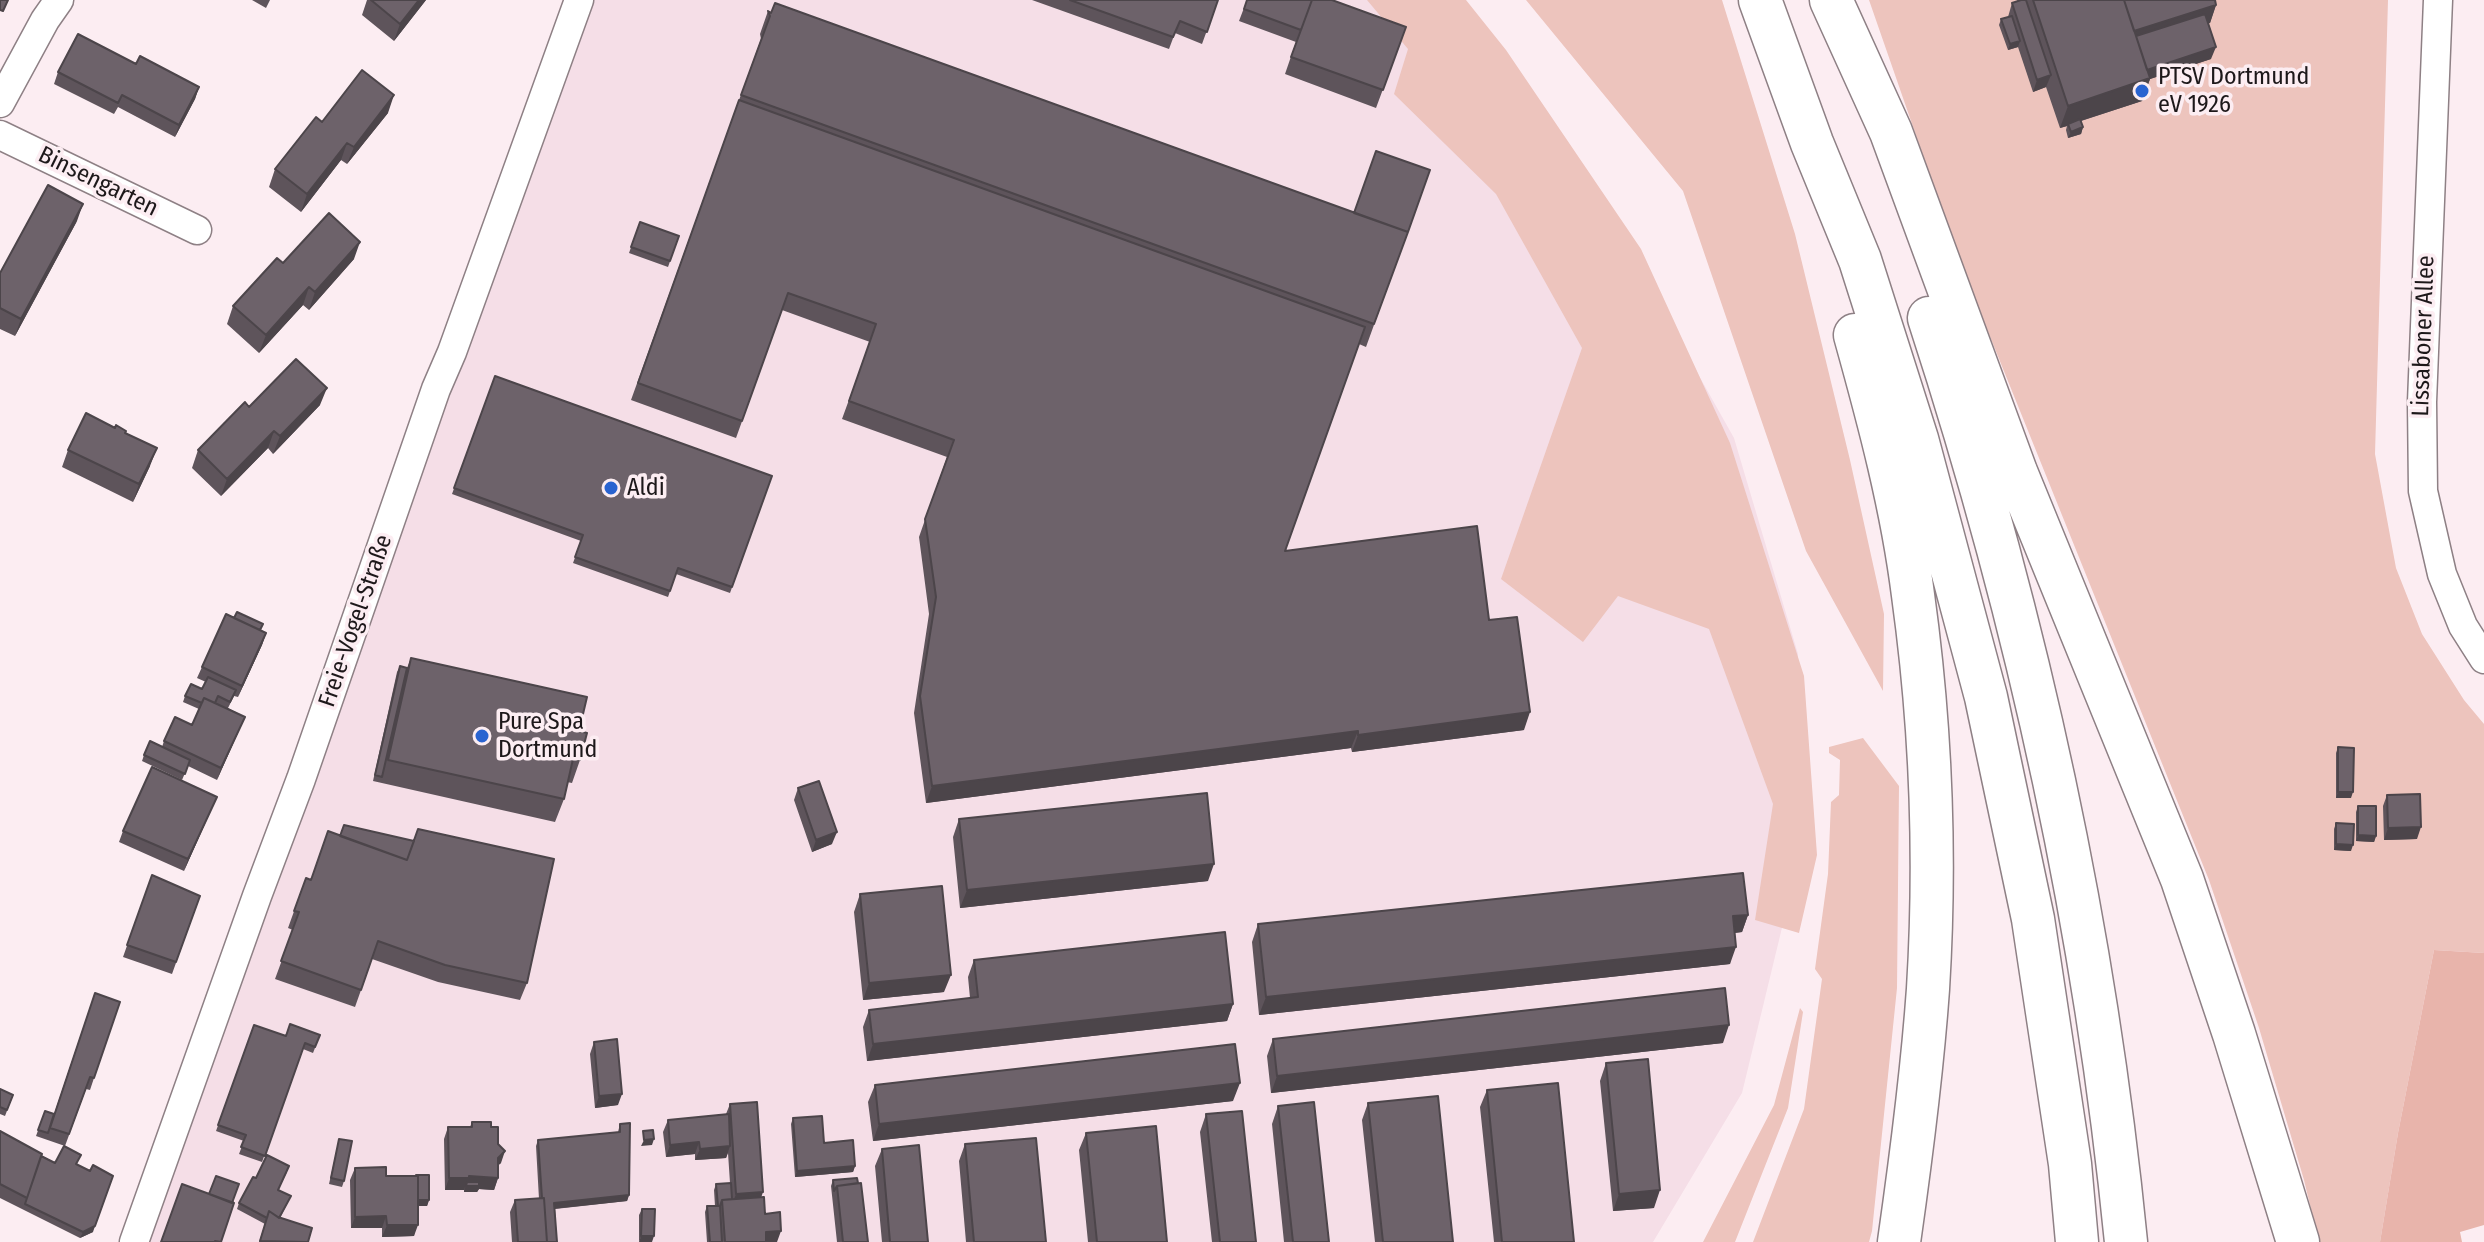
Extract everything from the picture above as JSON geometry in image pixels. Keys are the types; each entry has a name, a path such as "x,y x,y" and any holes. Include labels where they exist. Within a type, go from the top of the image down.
{"highway":[{"path":"1760,0 1812,143 1860,260 1917,439 1986,697 2033,919 2070,1164 2077,1242"},
{"path":"1830,0 1870,138 1957,404 2005,573 2036,703 2091,975 2108,1082 2126,1242"},
{"path":"1830,0 1891,132 2016,472 2182,879 2239,1049 2298,1242"},
{"path":"1812,143 1832,254 1876,409 1897,500 1913,594 1923,691 1931,889 1928,988 1917,1106 1899,1242"}],"street":[{"path":"0,103 59,0"},
{"name":"Freie-Vogel-Straße","path":"134,1242 301,779 436,389 579,0"},
{"name":"Lissaboner Allee","path":"2438,0 2422,402 2423,491 2442,574 2463,626 2484,659"},
{"name":"Binsengarten","path":"0,135 197,230"}],"shaded area":[{"path":"579,0 1424,0 1653,294 1734,438 1798,654 1795,874 1742,1093 1653,1242 134,1242"},
{"path":"1367,0 1466,0 1506,50 1641,249 1730,443 1804,676 1817,855 1799,933 1755,920 1773,804 1709,629 1618,596 1583,642 1501,579 1582,348 1496,194 1394,94 1408,49"},
{"path":"1526,0 1722,0 1795,234 1850,460 1884,614 1883,691 1806,551 1683,191"},
{"path":"1869,0 2388,0 2375,454 2396,568 2422,634 2464,700 2484,724 2484,953 2434,950 2380,1242 2319,1242 2259,1028 2209,880 1960,262"},
{"path":"1863,738 1899,786 1897,988 1872,1231 1869,1242 1753,1242 1804,1109 1822,979 1815,969 1828,874 1831,802 1839,795 1840,760 1829,753 1829,747"},
{"path":"2434,950 2484,953 2484,1225 2460,1232 2462,1242 2380,1242 2398,1133"},
{"path":"1800,1008 1803,1012 1788,1108 1735,1242 1703,1242 1774,1105"}],"building":[{"path":"0,0 8,0 3,11 0,10"},
{"path":"371,0 419,0 400,24"},
{"path":"1070,0 1218,0 1207,32 1180,21 1173,37"},
{"path":"1247,0 1312,0 1301,30 1244,9"},
{"path":"1312,0 1332,0 1406,27 1383,90 1291,57"},
{"path":"2026,0 2051,75 2037,80 2012,3"},
{"path":"2033,0 2124,0 2150,78 2068,106"},
{"path":"2124,0 2215,0 2216,5 2134,31"},
{"path":"775,3 1408,232 1374,324 741,95 770,16 768,11 771,13"},
{"path":"2205,14 2216,47 2147,70 2136,36"},
{"path":"2012,16 2020,41 2010,44 2001,19"},
{"path":"78,34 136,64 140,56 199,87 179,125 122,95 118,103 58,72"},
{"path":"362,70 394,95 354,147 347,143 307,194 275,169 316,117 322,122"},
{"path":"739,100 1365,327 1285,551 1477,526 1489,620 1517,617 1530,712 932,786 920,696 936,597 925,519 954,440 849,401 876,324 788,293 742,421 638,383"},
{"path":"2080,119 2083,127 2071,132 2068,124"},
{"path":"1376,151 1430,170 1408,232 1354,213"},
{"path":"48,185 83,204 21,319 0,308 0,273"},
{"path":"329,213 360,242 315,292 309,287 266,335 233,306 277,258 283,263"},
{"path":"640,222 679,236 670,261 631,247"},
{"path":"296,359 327,388 280,436 274,431 227,479 198,450 245,402 249,407"},
{"name":"Aldi","path":"495,376 772,476 732,587 678,568 670,591 575,557 583,535 454,488"},
{"path":"86,413 115,428 116,425 125,433 157,448 139,484 68,450"},
{"path":"237,612 263,624 260,630 234,618"},
{"path":"226,614 266,633 242,686 202,667"},
{"name":"Pure Spa Dortmund","path":"411,658 587,697 579,731 587,733 580,760 573,759 564,799 388,760"},
{"path":"400,666 407,668 382,777 375,775"},
{"path":"208,677 236,690 230,702 218,696 215,703 204,698 202,703 185,696 191,684 202,689"},
{"path":"204,698 245,717 221,768 164,741 175,717 192,725"},
{"path":"150,741 190,760 185,774 144,755"},
{"path":"2338,747 2354,748 2353,792 2338,792"},
{"path":"152,767 217,797 188,859 123,831"},
{"path":"819,781 837,832 816,840 798,788"},
{"path":"1207,793 1214,864 967,890 959,819"},
{"path":"2420,794 2421,827 2388,828 2387,795"},
{"path":"2358,806 2376,806 2376,836 2358,835"},
{"path":"2336,823 2354,824 2353,845 2336,844"},
{"path":"344,825 414,841 407,860 340,836"},
{"path":"418,829 554,859 527,983 445,965 378,941 361,990 281,961 299,912 294,911 306,878 311,880 328,831 407,860"},
{"path":"1743,873 1748,915 1733,916 1736,947 1266,997 1258,924"},
{"path":"152,875 200,896 176,962 127,945"},
{"path":"942,886 951,975 869,983 860,894"},
{"path":"1225,932 1233,1004 873,1044 869,1010 978,997 974,960"},
{"path":"1725,988 1729,1025 1277,1076 1273,1039"},
{"path":"95,993 120,1002 94,1078 90,1077 69,1134 50,1128"},
{"path":"290,1024 320,1035 315,1047 305,1043 265,1156 241,1147 246,1135 218,1125 254,1025 286,1036"},
{"path":"617,1039 622,1094 599,1096 594,1042"},
{"path":"1235,1044 1240,1083 879,1124 875,1085"},
{"path":"1648,1059 1660,1190 1619,1194 1606,1063"},
{"path":"1558,1083 1574,1242 1502,1242 1487,1090"},
{"path":"0,1089 13,1095 7,1110 0,1107"},
{"path":"1438,1096 1453,1242 1383,1242 1368,1103"},
{"path":"757,1102 763,1192 736,1194 730,1104"},
{"path":"1314,1102 1329,1242 1293,1242 1278,1106"},
{"path":"45,1111 54,1114 48,1133 38,1130"},
{"path":"1242,1111 1256,1242 1220,1242 1206,1114"},
{"path":"729,1114 730,1146 700,1149 699,1142 670,1145 668,1120"},
{"path":"822,1116 824,1143 853,1140 855,1166 797,1171 793,1118"},
{"path":"472,1122 491,1122 491,1127 498,1127 498,1144 505,1151 498,1158 498,1178 449,1178 448,1127 472,1127"},
{"path":"630,1123 629,1195 554,1203 557,1242 547,1242 538,1140 620,1132 620,1124"},
{"path":"1156,1126 1167,1242 1097,1242 1086,1133"},
{"path":"653,1130 654,1139 644,1140 643,1131"},
{"path":"0,1131 42,1154 27,1198 0,1184"},
{"path":"1036,1138 1046,1242 974,1242 965,1144"},
{"path":"339,1139 352,1141 344,1181 331,1178"},
{"path":"919,1145 928,1242 890,1242 882,1149"},
{"path":"64,1146 81,1155 76,1164 90,1171 93,1165 113,1176 95,1226 83,1232 25,1204 41,1156 55,1163"},
{"path":"267,1155 289,1166 278,1190 291,1196 279,1218 269,1211 267,1218 239,1203"},
{"path":"386,1167 386,1176 418,1176 418,1225 387,1225 386,1216 355,1217 355,1168"},
{"path":"416,1175 429,1175 429,1200 418,1200"},
{"path":"216,1176 239,1184 232,1203 209,1194"},
{"path":"857,1178 858,1183 837,1186 834,1191 833,1180"},
{"path":"467,1182 479,1182 479,1186 466,1186"},
{"path":"731,1183 732,1199 722,1200 718,1206 716,1184"},
{"path":"861,1183 868,1242 843,1242 837,1186"},
{"path":"182,1184 234,1203 221,1242 161,1242"},
{"path":"764,1197 765,1214 780,1212 781,1231 766,1232 766,1242 725,1242 722,1200"},
{"path":"544,1198 547,1242 518,1242 515,1200"},
{"path":"707,1206 720,1206 722,1242 710,1242"},
{"path":"642,1209 655,1209 654,1236 641,1236"},
{"path":"269,1211 312,1228 308,1242 260,1241"}],"place":[{"name":"PTSV Dortmund eV 1926","path":"2142,91"},
{"name":"Aldi","path":"611,488"},
{"name":"Pure Spa Dortmund","path":"482,736"}]}
